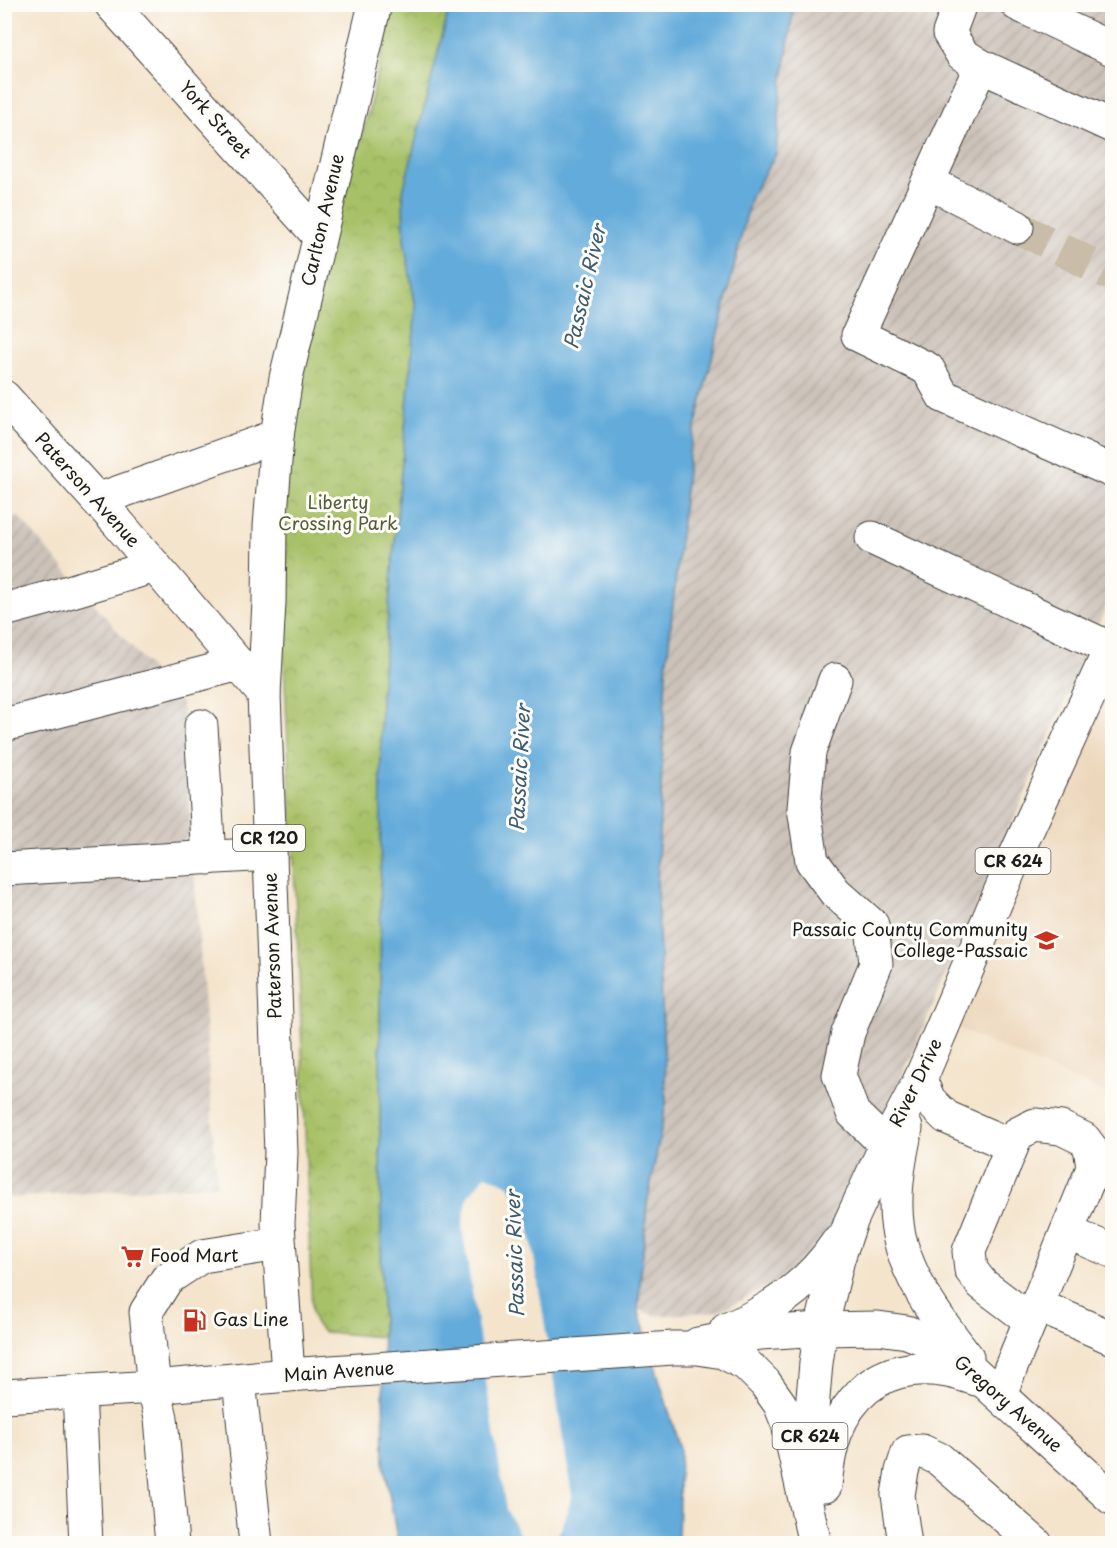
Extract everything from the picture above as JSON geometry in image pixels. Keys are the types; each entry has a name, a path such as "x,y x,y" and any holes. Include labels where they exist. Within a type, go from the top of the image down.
{"main road":[{"name":"York Street","path":"111,4 319,236"},
{"name":"Carlton Avenue","path":"264,694 270,527 277,436 286,378 375,4"},
{"path":"960,4 949,33 962,54 981,66 1113,126"},
{"path":"1017,4 1113,49"},
{"path":"981,66 858,335 928,369 943,396 1113,471"},
{"path":"928,182 1017,227"},
{"name":"Paterson Avenue","path":"4,397 155,566 264,694 281,1153 279,1244 288,1376"},
{"path":"97,500 277,436"},
{"path":"872,538 1112,647"},
{"path":"4,610 155,566"},
{"name":"River Drive","path":"818,1544 811,1474 810,1432 820,1329 838,1259 851,1221 893,1150 908,1119 920,1080 1015,857 1112,647"},
{"path":"4,725 239,664"},
{"path":"835,680 809,752 804,808 812,861 835,892 872,926 876,963 848,1033 839,1076 853,1113 893,1150 897,1218 902,1246 910,1270 946,1330 994,1389"},
{"path":"201,726 209,858"},
{"path":"4,869 270,854"},
{"path":"920,1080 929,1100 946,1117 1012,1146"},
{"path":"994,1389 1034,1312 1093,1168 1090,1147 1084,1139 1061,1128 1035,1125 1017,1134 969,1251 971,1270 982,1284 1034,1312 1113,1338"},
{"path":"673,1348 710,1337 774,1305 804,1282 830,1254 851,1221"},
{"path":"1067,1232 1113,1251"},
{"path":"172,1544 161,1418 154,1387 146,1312 166,1279 202,1256 279,1244"},
{"name":"Gregory Avenue","path":"673,1348 760,1333 878,1328 907,1332 937,1344 963,1362 1113,1498"},
{"path":"673,1348 698,1348 723,1352 746,1364 765,1383 780,1404 788,1424 818,1544"},
{"name":"Main Avenue","path":"4,1396 673,1348"},
{"path":"818,1544 832,1448 842,1419 859,1396 879,1379 904,1370 933,1369 962,1374 994,1389"},
{"path":"239,1380 256,1544"},
{"path":"79,1392 86,1544"},
{"path":"905,1544 898,1495 902,1471 908,1452 922,1450 939,1459 1036,1544"}],"shaded area":[{"path":"794,5 1112,5 1112,593 827,1249 777,1282 719,1311 656,1316 638,1309 647,1204 666,1103 657,886 666,670 689,453 751,196 776,154 781,93"},
{"path":"18,516 182,705 217,1185 5,1198 4,520"},
{"name":"Passaic County Community College-Passaic","path":"1112,645 1112,1096 945,1023"}],"green space":[{"name":"Liberty Crossing Park","path":"393,5 450,5 403,191 404,240 416,308 381,693 382,1337 323,1332 315,1323 312,1312 299,972 280,579 287,547 281,539 286,468 330,231 367,118"}],"water":[{"name":"Passaic River","path":"450,5 794,5 781,93 776,154 751,196 689,453 666,670 657,886 666,1103 647,1204 638,1309 680,1448 678,1543 398,1544 384,1465 380,1139 381,693 416,308 404,240 403,191"}],"pier":[{"path":"486,1175 509,1185 528,1220 572,1496 562,1527 553,1543 536,1543 521,1537 506,1509 462,1227 468,1196"}],"tunnel":[{"path":"1017,227 1112,275"}],"place":[{"name":"Passaic County Community College-Passaic","path":"1046,940"},
{"name":"Food Mart","path":"132,1256"},
{"name":"Gas Line","path":"195,1320"}]}
